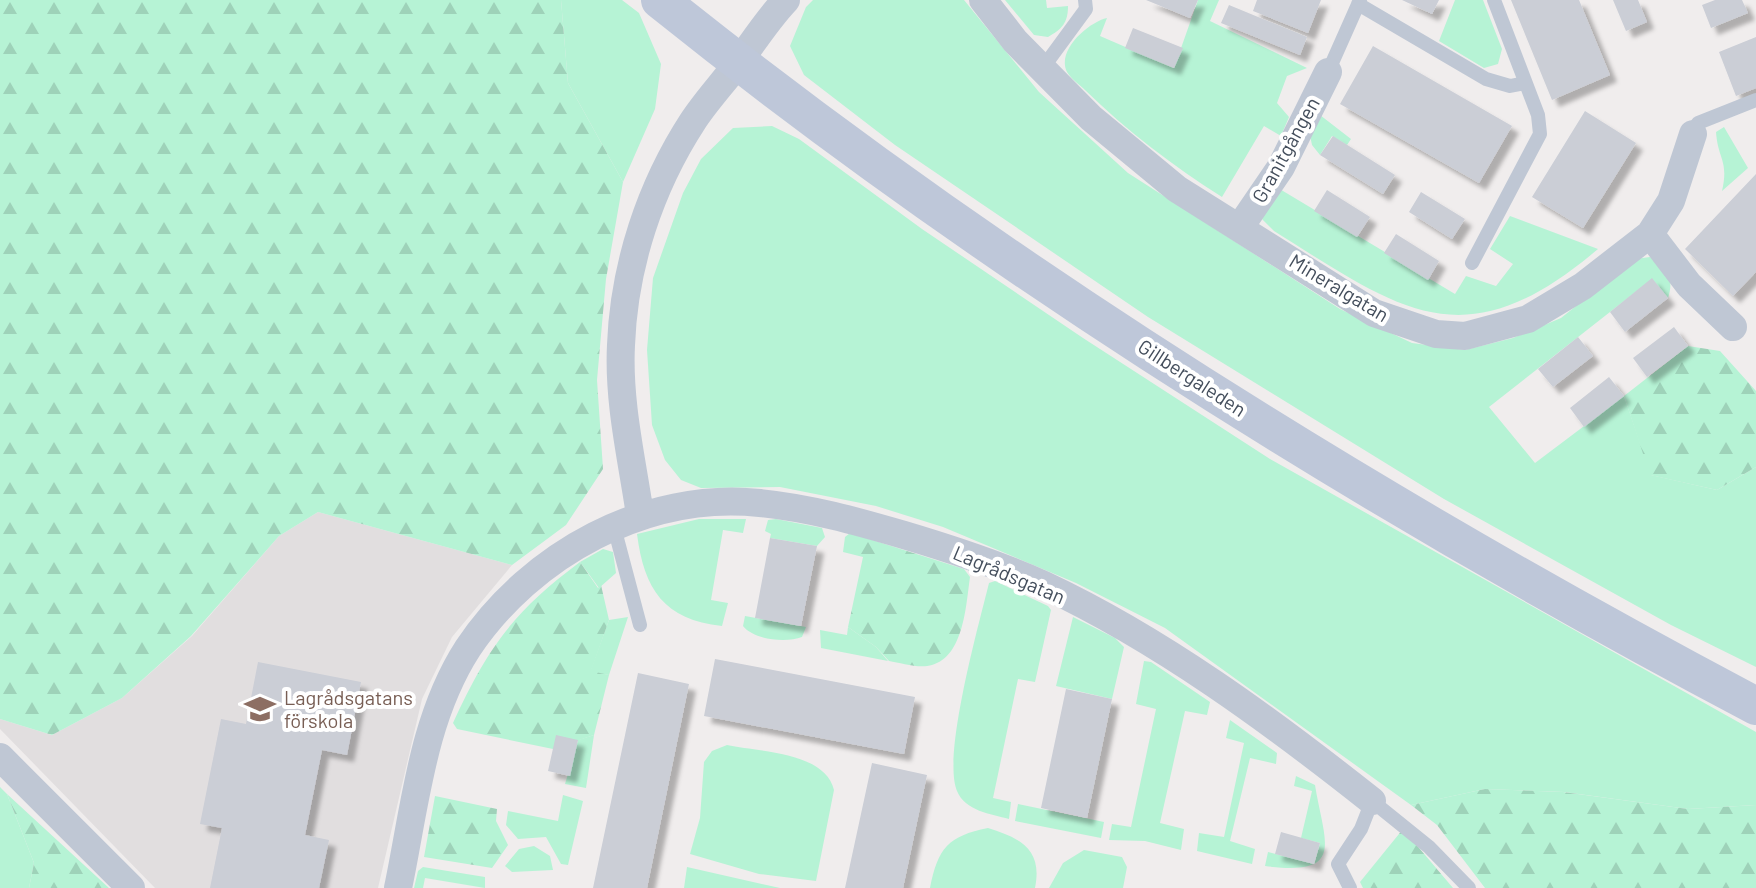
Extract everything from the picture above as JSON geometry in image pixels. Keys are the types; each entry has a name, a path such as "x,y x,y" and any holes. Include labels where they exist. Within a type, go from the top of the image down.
{"main road":[{"name":"Gillbergaleden","path":"660,0 738,62 984,241 1226,401 1497,565 1756,706"}],"street":[{"path":"627,521 621,345 635,254 647,211 670,158 695,118 767,19 786,0"},
{"name":"Mineralgatan","path":"983,0 1042,69 1091,118 1177,189 1374,313 1436,334 1465,336 1528,319 1557,305 1650,234 1671,201 1693,134"},
{"name":"Granitgången","path":"1240,227 1281,167 1328,72"},
{"path":"1650,234 1689,285 1733,327"},
{"name":"Lagrådsgatan","path":"398,888 431,726 468,648 516,592 547,565 627,521 696,504 757,502 830,513 936,545 1044,585 1152,645 1372,801"},
{"path":"0,757 131,888"}],"lane":[{"path":"1042,69 1086,9 1085,0"},
{"path":"1472,263 1537,146 1541,128 1494,0"},
{"path":"1328,72 1359,2 1486,79 1510,86 1525,83"},
{"path":"1693,134 1698,123 1756,100"},
{"path":"627,521 640,625"},
{"path":"1350,888 1338,864 1361,829 1372,801 1429,847 1469,888"}],"shaded area":[{"name":"Lagrådsgatans förskola","path":"318,512 512,565 452,637 422,699 378,888 155,888 0,729 0,719 52,735 122,698 192,636 279,536"}],"green space":[{"path":"0,0 561,0 568,83 623,182 606,279 597,380 603,469 566,525 512,565 318,512 279,536 191,636 122,698 52,735 0,719"},
{"path":"561,0 622,0 639,13 661,64 655,109 623,182 568,83"},
{"path":"813,0 964,0 1039,92 1128,173 1340,309 1412,343 1465,350 1513,338 1561,318 1635,259 1650,257 1668,274 1668,298 1652,279 1489,407 1535,463 1624,396 1651,475 1717,490 1756,467 1756,667 1671,625 1444,499 1148,317 895,145 804,75 790,46 806,7"},
{"path":"1005,0 1046,0 1047,8 1068,6 1067,17 1060,28 1048,37 1034,35"},
{"path":"1198,0 1219,0 1210,21 1307,68 1287,76 1277,103 1289,117 1281,136 1264,126 1222,197 1117,120 1071,77 1065,64 1066,55 1076,38 1107,18 1100,36 1174,68"},
{"path":"1455,0 1483,0 1502,49 1498,64 1484,68 1439,41"},
{"path":"1320,115 1351,139 1347,145 1332,136 1320,155 1312,145 1309,131"},
{"path":"772,126 799,139 922,229 1270,459 1756,732 1756,805 1688,809 1564,792 1485,789 1411,805 1165,628 1076,583 943,527 876,506 780,487 701,488 681,480 665,460 652,425 647,350 653,278 683,193 701,159 733,128"},
{"path":"1724,127 1748,168 1722,191 1724,166 1716,132"},
{"path":"1278,188 1455,294 1466,276 1496,286 1513,264 1490,249 1510,216 1598,249 1551,284 1509,305 1471,314 1434,313 1398,302 1360,284 1274,231 1262,219"},
{"path":"1688,346 1720,351 1756,391 1756,467 1717,490 1650,475 1624,396"},
{"path":"699,519 746,519 743,533 723,530 711,600 728,603 722,626 702,623 671,609 652,586 640,553 637,534"},
{"path":"768,520 822,528 825,537 817,546 770,538 771,534 765,531"},
{"path":"850,533 964,569 970,577 962,628 943,660 922,666 889,661 876,647 848,627 863,557 843,552 845,537"},
{"path":"603,549 613,552 616,573 599,588 580,562"},
{"path":"580,562 598,588 601,585 609,620 591,671 609,675 594,735 553,749 457,729 453,723 466,696 504,633 537,598"},
{"path":"995,581 1051,610 1035,682 1018,679 993,798 1011,802 1009,819 979,811 966,803 957,791 954,774 954,750 964,689 989,583"},
{"path":"745,616 806,627 802,637 771,639 748,631 743,626"},
{"path":"628,617 609,675 590,672 609,620"},
{"path":"1073,617 1115,638 1124,647 1112,699 1056,686"},
{"path":"848,627 876,647 888,661 821,648 820,630 847,635"},
{"path":"1144,661 1151,662 1210,702 1207,715 1185,711 1160,823 1184,829 1181,850 1145,841 1109,840 1112,824 1131,827 1156,709 1136,704"},
{"path":"1230,720 1277,753 1276,764 1250,758 1230,841 1255,849 1252,864 1197,851 1199,833 1224,837 1244,743 1226,738"},
{"path":"594,735 586,788 565,784 578,740"},
{"path":"727,745 790,756 818,768 828,777 834,790 816,881 759,874 690,854 700,818 704,762 712,751"},
{"path":"1296,776 1315,785 1325,839 1324,851 1314,863 1320,843 1301,838 1312,791 1294,786"},
{"path":"0,787 7,794 34,863 29,888 0,888"},
{"path":"1485,789 1563,792 1688,809 1756,805 1756,888 1485,888 1437,825 1411,805"},
{"path":"7,794 109,888 29,888 34,863"},
{"path":"563,795 583,801 568,865 561,864 546,837 518,839 506,825 508,811 558,821"},
{"path":"435,796 497,809 496,821 508,845 492,868 424,857"},
{"path":"1018,804 1104,822 1101,838 1015,821"},
{"path":"988,828 1010,836 1026,847 1036,864 1035,888 930,888 937,863 947,846 963,835"},
{"path":"1403,829 1453,888 1363,888 1360,882"},
{"path":"534,846 550,856 553,870 512,872 505,866 519,849"},
{"path":"1084,850 1122,857 1127,867 1123,888 1049,888 1063,863"},
{"path":"1268,852 1313,864 1291,868 1265,866"},
{"path":"423,867 485,877 485,888 425,878 423,888 414,888 418,871"},
{"path":"687,867 780,888 684,888"}],"building":[{"path":"1146,0 1198,0 1190,18"},
{"path":"1257,0 1321,0 1308,33 1253,11"},
{"path":"1402,0 1439,0 1432,14"},
{"path":"1511,0 1579,0 1610,75 1552,100"},
{"path":"1613,0 1638,0 1647,22 1626,31"},
{"path":"1715,0 1742,0 1748,13 1711,28 1702,5"},
{"path":"1229,5 1307,37 1300,55 1221,23"},
{"path":"1133,28 1183,48 1174,68 1125,48"},
{"path":"1756,37 1756,88 1736,96 1719,52"},
{"path":"1373,46 1512,126 1479,183 1340,104"},
{"path":"1585,111 1636,143 1583,228 1532,197"},
{"path":"1333,136 1395,175 1383,194 1320,155"},
{"path":"1756,174 1756,272 1733,296 1685,249"},
{"path":"1327,190 1370,217 1357,237 1314,211"},
{"path":"1421,192 1465,219 1452,239 1409,212"},
{"path":"1396,234 1439,261 1428,280 1384,253"},
{"path":"1652,278 1668,298 1625,332 1610,312"},
{"path":"1674,327 1688,346 1647,377 1633,358"},
{"path":"1578,337 1593,356 1553,387 1538,369"},
{"path":"1609,377 1624,396 1584,427 1570,408"},
{"path":"770,538 817,546 801,626 755,618"},
{"path":"715,659 915,697 904,754 704,716"},
{"path":"258,662 361,682 347,755 322,750 305,835 329,840 319,888 210,888 222,828 200,824 221,719 246,724"},
{"path":"638,673 689,684 647,888 593,888"},
{"path":"1066,689 1112,699 1087,818 1041,808"},
{"path":"556,735 578,740 570,776 548,771"},
{"path":"872,763 927,775 903,888 845,888"},
{"path":"1281,832 1320,843 1314,864 1275,854"}],"place":[{"name":"Lagrådsgatans förskola","path":"260,709"}]}
